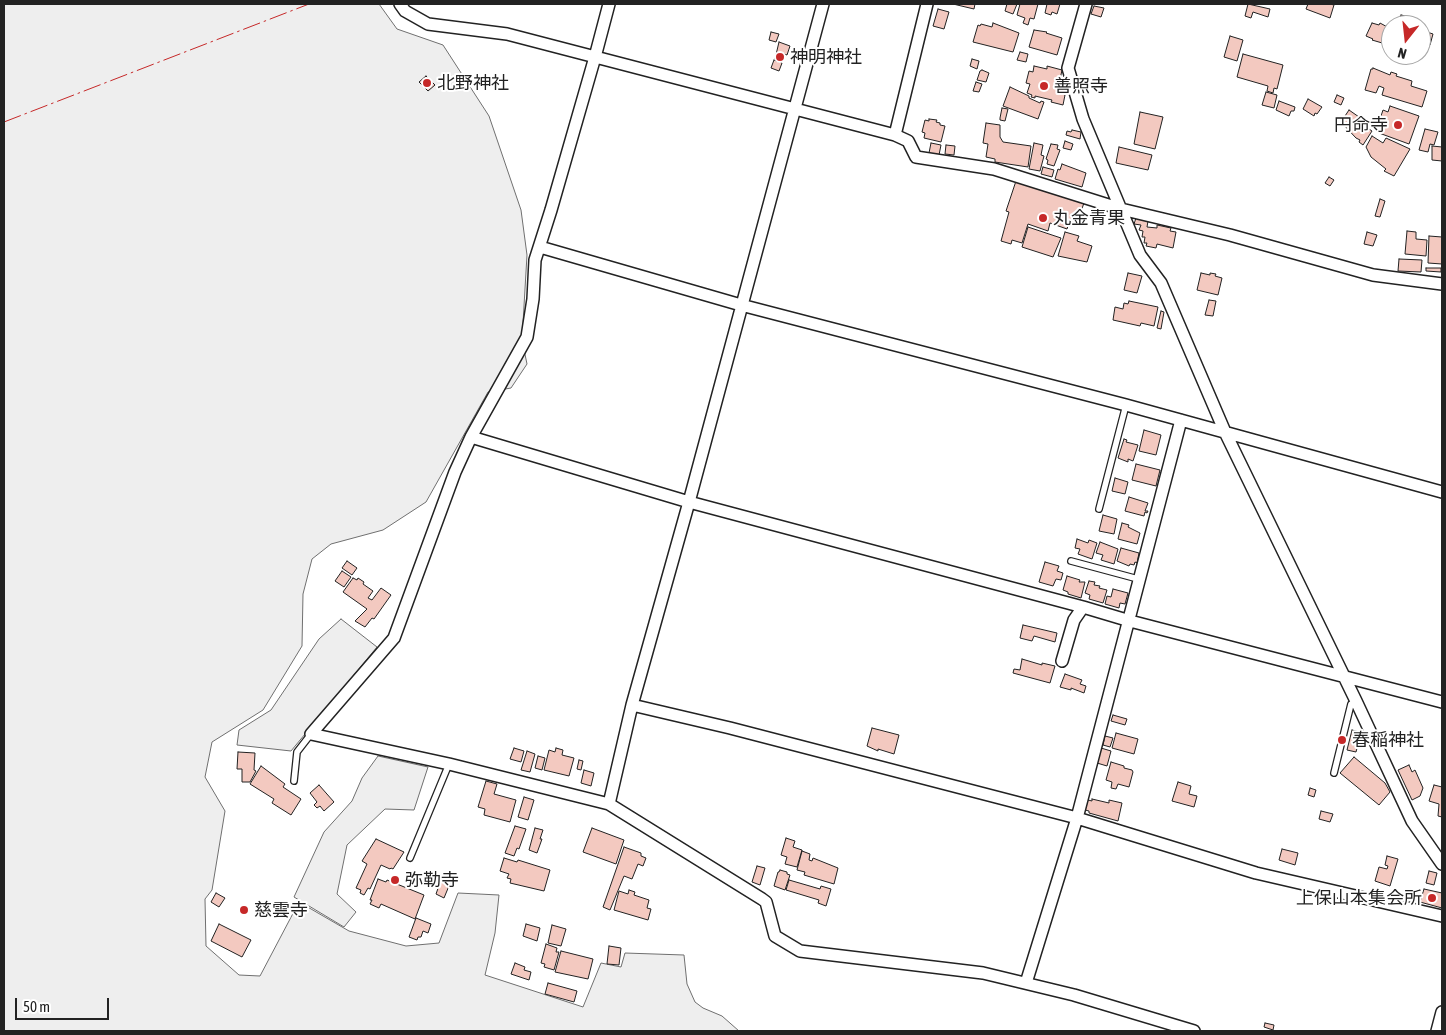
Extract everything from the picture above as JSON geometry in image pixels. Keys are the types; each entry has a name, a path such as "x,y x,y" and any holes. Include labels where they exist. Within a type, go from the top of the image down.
{"street":[{"path":"400,4 404,11 428,24 507,34 895,135 908,141 916,157 994,169 1121,209 1230,235 1373,275 1442,284"},
{"path":"609,4 596,57 535,260 533,299 527,337 471,437 452,481 394,638 311,734 449,764 608,804 766,902 775,936 800,951 982,973 1074,994 1194,1031"},
{"path":"608,804 632,705 689,502 823,4"},
{"path":"895,135 927,4"},
{"path":"1086,4 1068,68 1083,119 1140,255 1161,283 1225,432 1356,701 1412,821 1442,864"},
{"path":"540,247 741,305 1126,405 1442,492"},
{"path":"1026,983 1077,818 1181,420"},
{"path":"471,437 689,502 1130,621 1442,702"},
{"path":"1062,661 1074,620 1083,607"},
{"path":"632,705 730,728 1077,818 1256,873 1442,916"},
{"path":"1437,1031 1442,1012"}],"lane":[{"path":"1099,509 1126,405"},
{"path":"1071,561 1138,579"},
{"path":"1334,773 1351,704 1356,701"},
{"path":"294,781 297,752 311,734"},
{"path":"410,858 449,764"}],"shaded area":[{"path":"4,4 379,4 397,29 443,45 489,116 521,210 527,255 522,340 527,364 511,388 488,392 426,502 383,530 331,544 312,559 303,594 302,646 263,710 212,742 205,777 225,811 212,890 205,899 206,946 239,975 260,976 299,902 349,931 406,946 439,943 458,893 499,895 495,933 485,975 583,1007 601,963 621,967 625,953 684,955 687,984 695,1002 703,1008 722,1016 739,1031 4,1031"},
{"path":"341,619 377,647 291,751 237,745 239,730 271,710 319,639"},
{"path":"378,756 428,767 414,810 385,809 347,845 337,894 356,912 344,927 294,897 324,832 352,801 362,778"}],"building":[{"path":"953,4 975,4 974,9"},
{"path":"1007,4 1017,4 1013,14 1005,11"},
{"path":"1020,4 1038,4 1034,19 1030,18 1028,25 1023,23 1025,18 1017,15"},
{"path":"1047,4 1060,4 1057,14 1052,12 1051,15 1045,13"},
{"path":"1248,4 1270,9 1268,17 1253,12 1251,18 1245,16"},
{"path":"1308,4 1334,5 1330,18 1306,9"},
{"path":"1094,6 1104,8 1101,17 1091,14"},
{"path":"938,9 949,12 944,29 933,26"},
{"path":"993,23 1019,33 1013,52 973,42 978,25 992,27"},
{"path":"1372,23 1379,25 1381,24 1381,43 1366,36"},
{"path":"1034,30 1047,32 1062,38 1057,55 1029,47"},
{"path":"771,32 779,34 776,42 769,40"},
{"path":"1230,36 1243,40 1237,61 1224,57"},
{"path":"779,42 790,46 787,55 784,54 781,61 775,59"},
{"path":"1020,52 1028,54 1026,62 1017,60"},
{"path":"1243,54 1283,65 1277,89 1274,88 1273,93 1267,91 1268,86 1237,77"},
{"path":"972,59 979,61 977,69 970,66"},
{"path":"774,60 782,63 779,71 771,68"},
{"name":"善照寺","path":"1034,66 1047,69 1047,66 1062,70 1058,89 1063,90 1062,94 1065,95 1063,105 1051,102 1052,100 1035,96 1035,98 1031,97 1032,95 1027,93 1030,84 1026,83 1029,71 1033,72"},
{"path":"1373,68 1390,75 1391,72 1397,74 1396,76 1412,81 1411,86 1427,91 1422,107 1382,95 1384,88 1379,86 1376,93 1365,90 1371,69"},
{"path":"982,70 989,73 986,82 977,80"},
{"name":"北野神社","path":"426,76 435,85 428,91 419,82"},
{"path":"976,82 982,84 979,92 973,91"},
{"path":"1010,87 1040,103 1041,101 1044,102 1038,119 1003,106"},
{"path":"1266,92 1277,95 1274,108 1262,105"},
{"path":"1337,95 1344,98 1341,105 1334,102"},
{"path":"1308,99 1322,107 1314,116 1303,109"},
{"path":"1279,101 1295,107 1289,116 1276,110"},
{"name":"円命寺","path":"1390,106 1419,116 1409,144 1379,133 1382,126 1378,125 1383,110 1388,112"},
{"path":"1002,108 1008,109 1005,121 1000,120"},
{"path":"1349,110 1359,117 1357,121 1372,131 1363,145 1341,122"},
{"path":"1140,112 1163,117 1155,149 1134,144"},
{"path":"929,119 937,120 936,122 940,123 940,125 945,126 941,142 924,138 925,133 922,132 925,120 929,121"},
{"path":"986,123 1000,125 1000,137 1003,142 1031,146 1028,167 995,162 995,159 986,157 988,144 983,143"},
{"path":"1425,129 1438,132 1434,145 1430,144 1428,152 1419,150"},
{"path":"1072,130 1081,132 1080,139 1066,135 1067,131 1071,132"},
{"path":"1372,136 1383,143 1386,138 1410,149 1394,176 1384,171 1386,169 1371,157 1366,147"},
{"path":"1065,141 1073,144 1071,150 1063,148"},
{"path":"931,143 941,145 939,155 929,153"},
{"path":"1034,143 1043,145 1041,155 1044,156 1040,171 1029,169"},
{"path":"1051,144 1058,145 1057,149 1060,150 1054,166 1047,164 1048,160 1046,159"},
{"path":"946,145 955,146 954,155 945,154"},
{"path":"1432,146 1442,147 1442,161 1432,160"},
{"path":"1119,147 1152,155 1148,170 1116,163"},
{"path":"1062,164 1086,173 1082,187 1055,179 1058,169 1060,170"},
{"path":"1043,167 1054,170 1052,177 1041,174"},
{"path":"1329,177 1334,180 1330,186 1325,183"},
{"name":"丸金青果","path":"1016,181 1084,203 1076,225 1069,223 1067,229 1050,223 1048,231 1028,224 1022,243 1012,240 1011,244 1001,241 1009,212 1006,211"},
{"path":"1380,199 1385,201 1380,217 1375,216"},
{"path":"1136,218 1148,221 1147,227 1157,228 1157,225 1171,228 1170,231 1176,232 1173,248 1157,244 1156,248 1146,246 1147,243 1144,243 1145,237 1142,237 1143,231 1139,230 1141,225 1134,224"},
{"path":"1028,227 1061,238 1053,257 1022,247"},
{"path":"1407,231 1416,232 1416,239 1427,240 1426,256 1405,254"},
{"path":"1065,232 1079,236 1077,241 1092,246 1087,262 1058,256"},
{"path":"1367,232 1377,235 1373,246 1364,244"},
{"path":"1429,236 1442,237 1442,264 1428,263"},
{"path":"1399,259 1422,260 1421,272 1398,271"},
{"path":"1426,268 1441,268 1441,272 1426,271"},
{"path":"1128,273 1142,276 1137,293 1124,290"},
{"path":"1201,273 1216,274 1215,276 1222,278 1218,295 1197,290"},
{"path":"1209,300 1216,301 1213,316 1205,315"},
{"path":"1129,301 1158,307 1154,326 1141,323 1140,326 1113,320 1115,307 1123,309 1124,303 1128,304"},
{"path":"1161,311 1164,312 1161,329 1157,328"},
{"path":"1144,430 1161,435 1156,455 1139,451"},
{"path":"1124,439 1127,440 1126,442 1138,445 1133,461 1128,459 1128,462 1118,458"},
{"path":"1136,464 1160,470 1156,486 1132,480"},
{"path":"1115,478 1128,482 1125,494 1112,491"},
{"path":"1129,497 1148,503 1145,511 1148,511 1147,513 1145,512 1144,516 1125,511"},
{"path":"1103,515 1117,519 1114,534 1099,531"},
{"path":"1122,523 1129,525 1128,527 1140,533 1137,544 1118,539"},
{"path":"1077,539 1088,543 1089,540 1097,543 1092,559 1078,554 1080,549 1075,548"},
{"path":"1100,542 1118,549 1114,564 1101,560 1103,555 1096,553"},
{"path":"1121,548 1139,553 1137,563 1135,562 1134,565 1130,564 1129,566 1117,561"},
{"path":"347,561 357,568 352,575 342,568"},
{"path":"1045,562 1059,566 1057,571 1063,573 1061,580 1056,579 1053,586 1039,582"},
{"path":"342,571 351,577 344,587 335,581"},
{"path":"1067,576 1080,580 1079,582 1085,582 1081,598 1068,594 1068,592 1063,590"},
{"path":"353,578 357,580 358,578 373,591 368,598 372,600 381,588 391,595 374,619 372,618 365,627 355,621 367,609 343,592"},
{"path":"1089,581 1095,582 1094,585 1100,586 1099,588 1107,590 1103,603 1089,599 1090,595 1085,593"},
{"path":"1113,589 1128,593 1125,604 1120,603 1119,608 1105,604 1107,596 1111,597"},
{"path":"1023,625 1057,633 1055,642 1034,636 1032,641 1020,638"},
{"path":"1022,659 1042,665 1042,663 1055,666 1050,683 1013,673 1014,669 1020,670"},
{"path":"1065,674 1082,680 1080,684 1086,686 1084,693 1071,688 1071,690 1060,687"},
{"path":"1113,715 1127,719 1125,725 1111,721"},
{"path":"872,728 899,735 894,754 878,749 878,751 867,746"},
{"path":"1352,730 1363,733 1356,752 1347,750"},
{"path":"1116,733 1138,739 1134,754 1112,748"},
{"path":"1105,736 1113,738 1110,747 1103,745"},
{"path":"514,748 524,751 521,762 510,759"},
{"path":"556,748 563,750 562,755 574,758 569,776 544,770 549,750 555,752"},
{"path":"1101,748 1111,751 1107,766 1097,763"},
{"path":"527,751 535,754 530,772 521,770"},
{"path":"238,752 255,753 254,770 256,771 250,782 242,782 242,769 237,769"},
{"path":"538,756 545,758 542,770 535,768"},
{"path":"1354,757 1385,783 1390,792 1379,805 1340,773"},
{"path":"579,760 583,761 581,770 577,769"},
{"path":"1111,762 1132,770 1129,787 1118,784 1116,789 1111,788 1112,782 1106,780"},
{"path":"1409,765 1412,772 1415,770 1423,788 1420,796 1412,800 1398,770"},
{"path":"261,766 285,784 283,787 301,799 291,815 272,803 274,799 250,784"},
{"path":"584,770 594,773 591,786 581,783"},
{"path":"486,781 497,784 494,794 516,800 510,822 484,815 485,809 478,807"},
{"path":"1178,782 1191,786 1189,794 1197,796 1194,807 1172,801"},
{"path":"319,785 334,802 324,811 320,806 317,808 314,805 317,802 310,793"},
{"path":"1434,785 1442,787 1442,817 1438,816 1439,804 1429,801"},
{"path":"1310,788 1316,790 1314,797 1308,795"},
{"path":"524,797 534,800 528,820 518,817"},
{"path":"1092,799 1109,803 1109,800 1122,803 1118,821 1089,813 1089,811 1085,810 1088,800 1092,801"},
{"path":"1321,811 1333,814 1330,822 1319,819"},
{"path":"515,826 526,829 519,849 517,848 514,856 505,853"},
{"path":"535,828 543,830 537,853 529,850"},
{"path":"592,828 624,840 616,864 583,852"},
{"path":"786,838 795,841 793,847 802,850 797,867 785,864 787,857 781,855"},
{"path":"376,839 404,852 393,869 381,865 370,889 368,888 364,895 360,893 361,890 356,888 367,864 362,861"},
{"path":"624,847 641,853 641,856 646,858 643,866 638,864 632,879 624,876 610,910 603,907"},
{"path":"1282,849 1298,853 1295,865 1279,860"},
{"path":"802,851 810,854 809,860 812,861 813,858 838,868 834,884 804,875 805,872 797,870"},
{"path":"1387,856 1398,859 1390,886 1375,881 1379,867 1387,869 1388,866 1385,865"},
{"path":"504,858 517,862 518,860 550,870 544,891 510,883 511,879 507,878 509,874 500,871"},
{"path":"757,866 765,868 760,885 752,882"},
{"path":"780,870 790,875 785,890 774,886"},
{"path":"1429,871 1437,873 1434,885 1426,883"},
{"path":"442,877 451,881 444,898 436,894"},
{"path":"378,879 386,882 387,880 424,895 415,919 381,904 379,908 370,904"},
{"path":"789,880 820,889 821,886 831,889 826,906 818,903 819,900 786,890"},
{"name":"上保山本集会所","path":"1424,889 1442,893 1442,908 1420,902"},
{"path":"629,890 635,892 634,895 649,900 647,908 651,909 648,920 614,910 619,891 628,894"},
{"path":"216,893 225,898 219,907 211,902"},
{"path":"416,918 431,924 428,933 423,931 421,937 418,937 417,940 409,937"},
{"path":"219,924 251,940 242,957 211,941"},
{"path":"526,924 540,928 537,941 523,936"},
{"path":"552,925 566,929 561,946 548,943"},
{"path":"546,944 557,948 556,952 559,952 554,970 544,967 545,964 541,963"},
{"path":"609,946 621,948 619,965 607,964"},
{"path":"561,951 593,959 588,979 555,972"},
{"path":"515,963 525,967 524,970 531,972 529,980 511,974"},
{"path":"548,983 577,991 574,1002 545,994"},
{"path":"1265,1023 1274,1025 1273,1030 1264,1027"}],"power":[{"path":"4,122 309,4"}],"place":[{"name":"神明神社","path":"780,57"},
{"name":"北野神社","path":"427,83"},
{"name":"善照寺","path":"1044,86"},
{"name":"円命寺","path":"1398,125"},
{"name":"丸金青果","path":"1043,218"},
{"name":"春稲神社","path":"1342,740"},
{"name":"弥勒寺","path":"395,880"},
{"name":"上保山本集会所","path":"1432,898"},
{"name":"慈雲寺","path":"244,910"}]}
